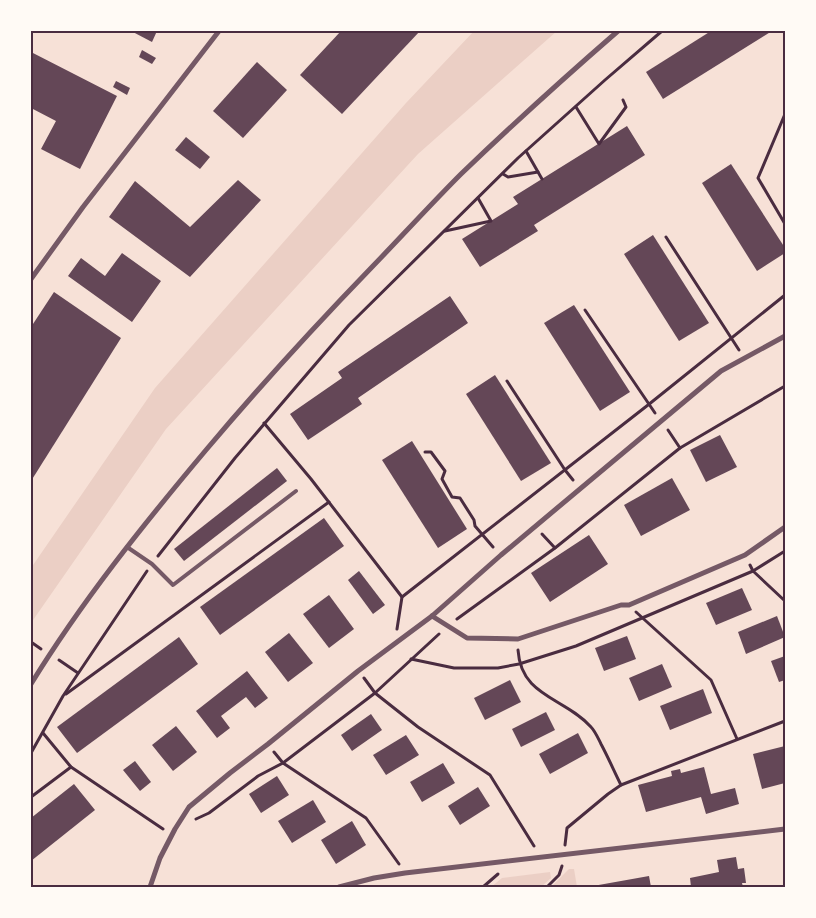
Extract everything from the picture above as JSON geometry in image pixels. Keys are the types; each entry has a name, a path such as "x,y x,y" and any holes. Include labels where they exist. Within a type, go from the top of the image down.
{"street":[{"path":"31,279 83,206 219,31"},
{"path":"31,684 87,600 127,547 252,395 322,318 461,175 514,124 618,31"},
{"path":"150,887 160,858 175,828 189,807 358,671 432,616 721,371 785,336"},
{"path":"432,616 467,638 518,639 629,604 745,556 785,527"},
{"path":"339,887 374,878 405,873 785,829"}],"lane":[{"path":"127,547 152,564 173,585 296,491"}],"path":[{"path":"31,753 63,696 152,564 264,423 349,325 526,151 662,31"},
{"path":"576,107 599,144 626,107 623,100"},
{"path":"785,114 758,178 785,224"},
{"path":"526,151 542,179"},
{"path":"503,174 508,177 538,172"},
{"path":"443,232 492,221 478,198"},
{"path":"666,237 744,358"},
{"path":"394,643 402,598 785,295"},
{"path":"585,310 648,405 680,448"},
{"path":"507,380 565,470 581,489"},
{"path":"175,828 209,813 258,776 283,763 375,693 447,626 555,548 680,448 785,386"},
{"path":"264,423 329,502 402,598"},
{"path":"425,452 431,452 445,471 442,479 452,497 460,498 474,520 475,526 501,556"},
{"path":"63,696 329,502"},
{"path":"536,526 555,548"},
{"path":"411,658 454,668 498,668 519,664 576,646 753,571 785,551"},
{"path":"753,571 785,601"},
{"path":"629,604 711,680 737,739"},
{"path":"50,654 78,673"},
{"path":"519,664 528,681 544,695 560,703 592,727 621,785"},
{"path":"358,671 375,693 418,727 490,776 541,857"},
{"path":"546,887 559,875 564,855 567,828 608,794 621,785 785,721"},
{"path":"42,733 71,767 172,835"},
{"path":"283,763 366,818 405,873"},
{"path":"31,797 71,767"}],"shaded area":[{"path":"474,31 557,31 418,154 166,429 31,623 31,568 155,388 406,103"},
{"path":"569,869 574,869 577,887 551,887"},
{"path":"550,872 551,878 541,887 491,887 502,878"}],"building":[{"path":"131,31 157,31 152,42"},
{"path":"341,31 420,31 342,114 300,75"},
{"path":"711,31 772,31 663,99 646,72"},
{"path":"142,50 156,58 152,64 139,57"},
{"path":"31,52 117,96 80,169 41,149 56,121 31,108"},
{"path":"257,62 287,90 243,138 213,111"},
{"path":"116,81 130,88 127,95 113,87"},
{"path":"627,126 645,155 534,225 538,231 480,267 462,239 518,204 513,197"},
{"path":"186,137 210,157 200,169 175,150"},
{"path":"731,164 785,248 785,253 757,271 702,183"},
{"path":"238,180 261,200 190,277 109,217 135,181 190,227"},
{"path":"653,235 709,323 679,341 624,254"},
{"path":"122,253 161,281 132,322 68,276 81,258 105,276"},
{"path":"54,292 121,338 31,481 31,327"},
{"path":"450,296 468,323 358,398 362,404 308,440 290,414 342,378 338,372"},
{"path":"574,305 630,392 600,411 544,323"},
{"path":"495,375 551,463 521,481 466,394"},
{"path":"720,435 737,467 706,482 690,450"},
{"path":"412,441 467,529 438,548 382,460"},
{"path":"277,468 287,481 184,561 174,549"},
{"path":"672,478 690,510 641,536 624,505"},
{"path":"324,518 344,546 220,635 200,607"},
{"path":"589,535 608,564 550,602 531,573"},
{"path":"359,571 385,605 373,614 348,580"},
{"path":"742,588 752,610 716,625 706,603"},
{"path":"329,595 354,629 329,648 303,614"},
{"path":"777,616 785,637 746,654 738,632"},
{"path":"289,633 313,663 288,682 265,652"},
{"path":"627,636 636,659 604,671 595,648"},
{"path":"179,637 198,664 77,753 57,727"},
{"path":"785,656 785,680 779,682 771,661"},
{"path":"662,664 672,687 639,701 629,678"},
{"path":"247,671 268,698 255,708 246,697 221,716 230,728 217,738 196,711"},
{"path":"510,680 521,702 485,720 474,698"},
{"path":"703,689 712,713 670,730 660,706"},
{"path":"546,712 555,730 521,747 512,729"},
{"path":"371,714 382,730 352,751 341,735"},
{"path":"176,726 197,752 173,771 152,745"},
{"path":"578,733 588,753 550,774 539,754"},
{"path":"406,735 419,755 386,775 373,755"},
{"path":"785,746 785,783 762,789 753,754"},
{"path":"135,761 151,782 140,791 123,770"},
{"path":"443,763 455,783 422,802 410,782"},
{"path":"704,767 711,794 735,788 739,804 706,814 701,797 646,812 638,785 672,776 671,771 680,769 681,773"},
{"path":"277,776 289,795 261,813 249,794"},
{"path":"74,784 95,810 31,861 31,818"},
{"path":"478,787 490,806 460,825 448,806"},
{"path":"313,800 326,822 292,843 278,821"},
{"path":"352,821 366,845 336,864 321,840"},
{"path":"736,857 738,869 744,868 746,883 742,883 743,887 691,887 690,878 719,872 717,860"},
{"path":"649,876 651,887 593,887 593,886"}]}
